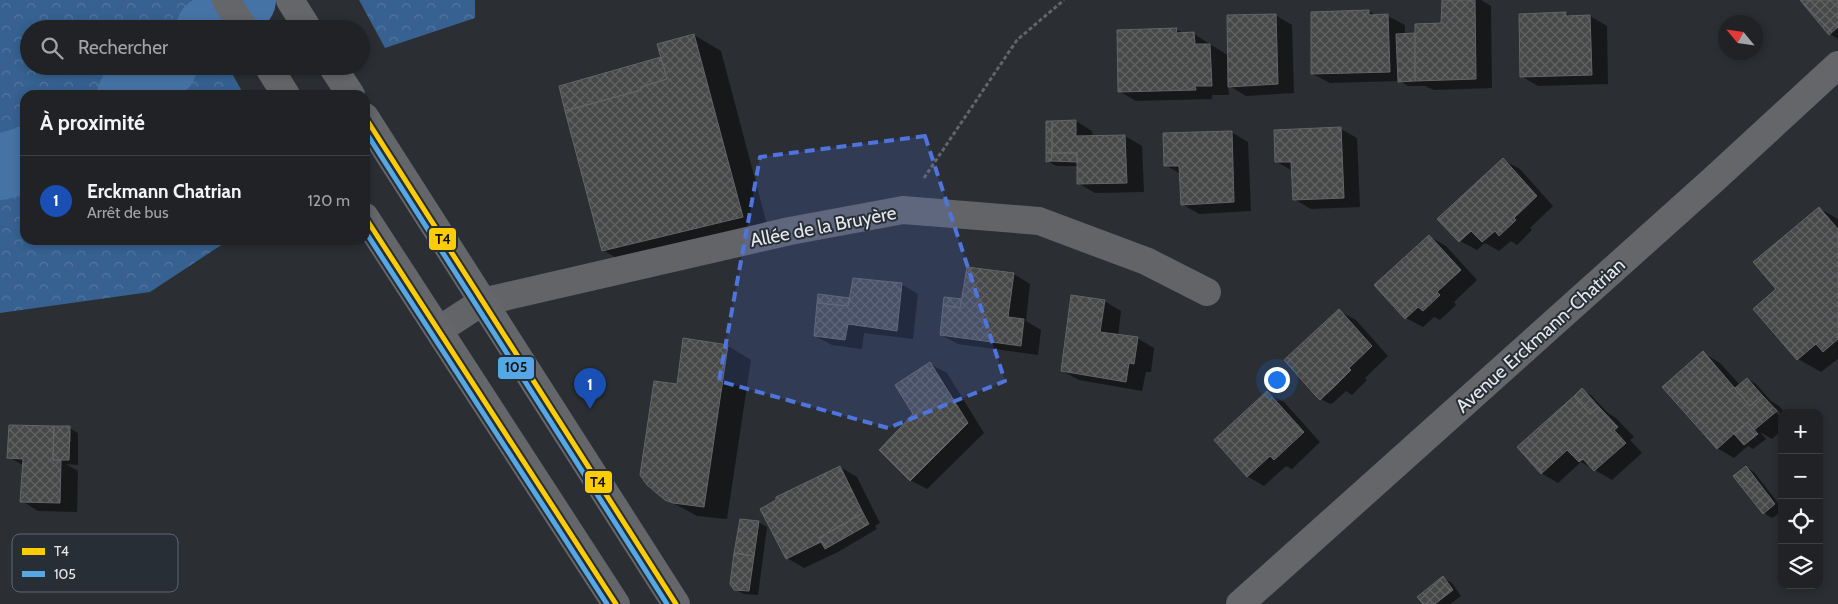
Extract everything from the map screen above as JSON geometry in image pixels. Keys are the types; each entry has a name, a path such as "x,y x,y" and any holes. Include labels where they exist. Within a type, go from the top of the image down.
{"street":[{"path":"226,0 238,20"},
{"name":"Avenue Erckmann-Chatrian","path":"1241,602 1712,181 1838,65"},
{"path":"274,75 283,90"},
{"path":"338,75 348,90"},
{"path":"370,125 676,604"},
{"name":"Allée de la Bruyère","path":"439,330 482,302 790,231 902,210 1038,221 1146,261 1207,292"},
{"path":"370,224 616,604"}],"path":[{"path":"902,210 1017,40 1064,0"}],"highlighted area":[{"path":"925,136 1005,381 888,428 719,381 760,157"}],"green space":[{"path":"0,0 191,0 202,20 20,20 20,75 233,75 241,90 20,90 20,245 221,245 150,292 0,313"},
{"path":"359,0 475,0 475,18 385,48"}],"building":[{"path":"1442,0 1475,0 1476,79 1415,81 1415,24 1441,23"},
{"path":"1800,0 1838,0 1838,27 1829,35"},
{"path":"1369,10 1369,15 1388,14 1390,72 1311,74 1311,12"},
{"path":"1566,12 1566,16 1590,15 1592,75 1520,77 1519,14"},
{"path":"1276,14 1278,84 1228,87 1227,15"},
{"path":"1177,28 1176,33 1194,32 1195,44 1210,44 1212,86 1195,86 1196,90 1118,92 1117,30"},
{"path":"1415,33 1415,81 1398,82 1396,34"},
{"path":"694,34 743,217 602,251 565,111 641,90 641,87 667,79 657,44"},
{"path":"661,57 667,79 641,87 641,90 565,111 559,86"},
{"path":"1076,120 1076,136 1125,135 1127,183 1077,184 1077,153 1052,153 1052,121"},
{"path":"1046,121 1052,121 1052,153 1046,153"},
{"path":"1341,127 1344,198 1293,200 1291,162 1275,162 1274,130"},
{"path":"1232,131 1234,202 1181,205 1179,166 1164,166 1163,133"},
{"path":"1046,153 1052,153 1051,161 1046,162"},
{"path":"1052,153 1077,153 1077,162 1051,161"},
{"path":"1503,158 1537,196 1514,218 1516,220 1499,236 1495,231 1482,242 1471,231 1459,242 1437,219"},
{"path":"1819,207 1838,229 1838,339 1823,352 1816,344 1797,360 1753,309 1776,289 1753,262"},
{"path":"1429,235 1461,270 1437,292 1440,295 1423,311 1418,307 1405,319 1374,285"},
{"path":"967,267 1014,273 1008,317 1024,319 1021,346 940,335 943,305 960,308"},
{"path":"853,278 902,283 897,331 848,324 845,340 814,336 817,303 848,306"},
{"path":"818,294 850,298 848,306 817,303"},
{"path":"1071,295 1105,300 1100,332 1138,337 1134,364 1129,363 1126,382 1061,371"},
{"path":"944,297 962,299 960,308 943,305"},
{"path":"1339,309 1372,346 1349,368 1351,370 1335,386 1330,381 1315,395 1284,360"},
{"path":"683,338 728,345 704,507 673,503 665,500 647,485 640,475 654,381 677,384"},
{"path":"1703,351 1750,406 1762,395 1777,411 1754,430 1747,422 1717,449 1662,387"},
{"path":"930,362 968,423 910,481 879,450 913,414 895,385"},
{"path":"1747,378 1762,395 1750,406 1735,388"},
{"path":"1330,381 1335,386 1320,400 1315,395"},
{"path":"1582,388 1599,407 1590,414 1574,396"},
{"path":"1267,391 1304,432 1274,460 1270,456 1247,477 1214,440"},
{"path":"1574,396 1590,414 1599,407 1618,427 1614,430 1626,443 1594,471 1583,459 1579,462 1567,450 1541,474 1517,447"},
{"path":"1747,422 1758,434 1744,445 1734,434"},
{"path":"9,425 54,426 53,460 61,460 60,503 20,502 23,459 7,458"},
{"path":"54,426 70,426 69,460 53,460"},
{"path":"840,466 863,513 819,538 821,542 786,559 760,509 776,500 776,497"},
{"path":"1746,466 1775,504 1763,514 1733,476"},
{"path":"863,513 869,524 825,549 819,538"},
{"path":"740,519 759,521 754,556 734,553"},
{"path":"734,553 754,556 749,591 734,590 730,584"},
{"path":"1443,576 1453,590 1435,604 1423,604 1417,597"}],"waterway":[{"path":"220,20 243,0"},
{"path":"136,90 153,75"},
{"path":"0,167 20,161"}],"transit line":[{"name":"T4","path":"370,125 676,604"},
{"name":"105","path":"370,139 667,604"},
{"name":"T4","path":"370,225 616,604"},
{"name":"105","path":"370,239 607,604"}],"place":[{"name":"Erckmann Chatrian","path":"590,409"}]}
